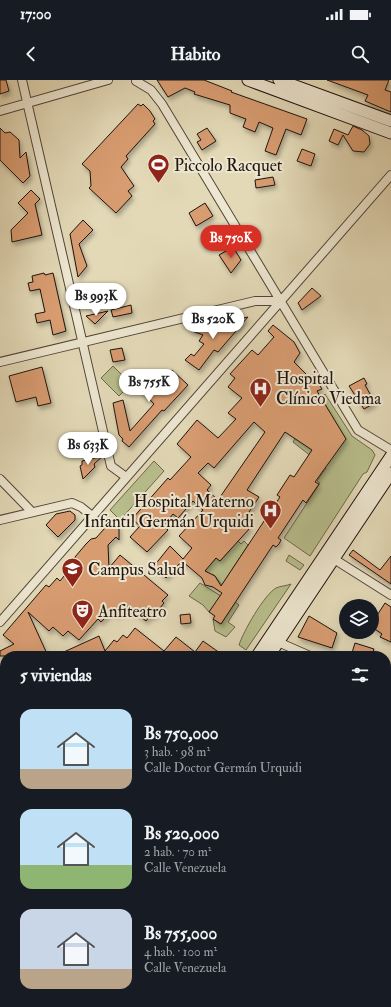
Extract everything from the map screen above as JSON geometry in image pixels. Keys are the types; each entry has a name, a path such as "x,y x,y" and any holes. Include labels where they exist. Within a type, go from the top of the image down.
{"main road":[{"path":"248,80 391,133"},
{"path":"279,80 391,121"},
{"path":"260,651 391,456"},
{"path":"272,651 391,473"}],"street":[{"path":"22,80 40,175 84,342 111,466 126,477"},
{"path":"0,111 108,80"},
{"path":"137,80 151,90 162,104 358,430 391,450"},
{"path":"0,622 391,175"},
{"path":"0,362 255,301 281,301"},
{"path":"0,479 32,512"},
{"path":"0,520 72,503 81,507 92,516"},
{"path":"334,559 391,595"},
{"path":"278,642 299,651"}],"green space":[{"path":"113,366 131,384 119,396 101,378"},
{"path":"325,394 352,436 372,450 375,455 367,472 363,474 310,556 284,538 320,483 317,481 326,468 293,442"},
{"path":"154,461 164,471 120,520 110,510"},
{"path":"235,538 241,544 244,541 248,545 222,585 214,575 208,574 205,570 216,558 220,561 230,550"},
{"path":"289,555 304,565 300,570 286,561"},
{"path":"200,583 221,596 209,612 203,605 189,596"},
{"path":"291,584 246,650 239,645 249,623 271,592 276,588"},
{"path":"235,602 239,605 228,622 235,627 226,637 215,631 213,619 221,624"}],"building":[{"path":"0,80 6,80 9,91 0,94"},
{"path":"157,80 204,80 232,91 231,92 307,119 301,135 286,129 276,155 265,151 273,128 259,122 255,132 243,127 246,119 230,113 230,105 194,94 195,92 185,88 168,97"},
{"path":"327,80 389,80 385,90 391,92 391,112 365,101 368,95"},
{"path":"138,104 141,106 143,104 150,111 155,119 153,121 155,124 126,156 128,159 121,167 134,186 128,191 132,196 116,213 89,188 91,186 90,171 82,164"},
{"path":"353,126 362,130 369,136 370,144 364,152 353,151 343,135 338,145 329,141 334,129 348,135"},
{"path":"0,128 5,133 10,132 19,140 20,158 26,152 30,176 23,183 0,160"},
{"path":"207,128 216,141 202,150 197,142 201,140 197,134"},
{"path":"302,149 315,154 311,166 297,161"},
{"path":"273,177 275,185 256,188 255,180"},
{"path":"31,190 40,199 35,204 42,235 12,242 11,230 28,213 18,203"},
{"path":"205,203 213,216 196,226 189,213"},
{"path":"83,220 93,230 79,244 87,266 78,277 70,234"},
{"path":"233,247 241,260 231,273 219,255"},
{"path":"44,273 45,275 53,273 66,331 53,335 50,320 37,323 35,314 45,312 40,289 30,291 28,283 33,282 32,276"},
{"path":"312,288 321,296 302,310 298,303"},
{"path":"131,305 132,313 113,317 111,310"},
{"path":"108,311 95,324 86,316"},
{"path":"248,317 218,352 214,350 199,370 185,360 191,354 194,356 204,344 199,341 203,335 189,330"},
{"path":"273,325 294,342 300,353 294,362 309,377 313,375 322,389 317,391 346,439 315,482 319,484 306,503 303,500 278,538 281,540 279,544 276,547 273,545 221,624 213,619 215,616 209,612 222,593 213,587 205,585 202,578 182,561 166,578 154,566 170,546 183,559 192,548 179,536 203,510 193,501 178,518 173,514 163,526 168,530 147,552 130,537 140,526 132,519 168,478 170,480 191,457 177,444 197,420 218,438 236,419 228,413 242,398 228,387 235,378 230,374 252,350 258,355 274,337 268,331","holes":["254,422 265,432 218,500 207,490 211,485 198,473 208,463 214,468","285,432 312,450 294,477 290,475 277,495 280,497 221,586 215,576 205,571 216,558 220,561 250,528 243,521 259,497 247,490"]},
{"path":"122,348 125,360 113,362 110,350"},
{"path":"42,367 51,403 38,406 36,397 16,402 9,376"},
{"path":"150,370 162,382 172,370 188,385 164,411 162,410 129,447 122,441 123,439 119,435 113,403 123,400 130,431 154,404 135,384"},
{"path":"364,378 367,384 365,385 375,403 364,409 349,386"},
{"path":"103,456 94,464 95,467 83,479 80,466 82,465 82,461"},
{"path":"70,511 75,515 75,520 58,537 46,525 56,514"},
{"path":"106,515 119,527 119,540 116,537 108,545 109,568 120,555 168,595 162,601 164,603 153,617 151,615 146,621 126,605 117,615 112,611 101,622 98,619 79,640 68,631 63,636 53,627 49,631 28,612 46,651 0,651 14,644 3,635 46,585 49,587 57,578 60,581 74,564 75,557 86,544 91,539 96,538 105,528 100,523"},
{"path":"353,550 380,570 391,556 391,584 349,555"},
{"path":"385,603 391,607 391,642 380,637 382,634 379,632 379,612"},
{"path":"190,614 191,623 181,624 180,615"},
{"path":"309,616 337,633 332,648 298,637"},
{"path":"135,628 164,651 105,651 114,640 117,642 123,635 127,638"},
{"path":"99,636 105,651 66,651"},
{"path":"176,637 194,651 164,651"},
{"path":"203,641 217,651 196,651"},
{"path":"355,643 374,649 373,651 353,651"}],"place":[{"name":"Piccolo Racquet","path":"159,184"},
{"name":"Hospital Clínico Viedma","path":"260,408"},
{"name":"Hospital Materno Infantil Germán Urquidi","path":"270,530"},
{"name":"Campus Salud","path":"73,588"},
{"name":"Anfiteatro","path":"83,630"}]}
